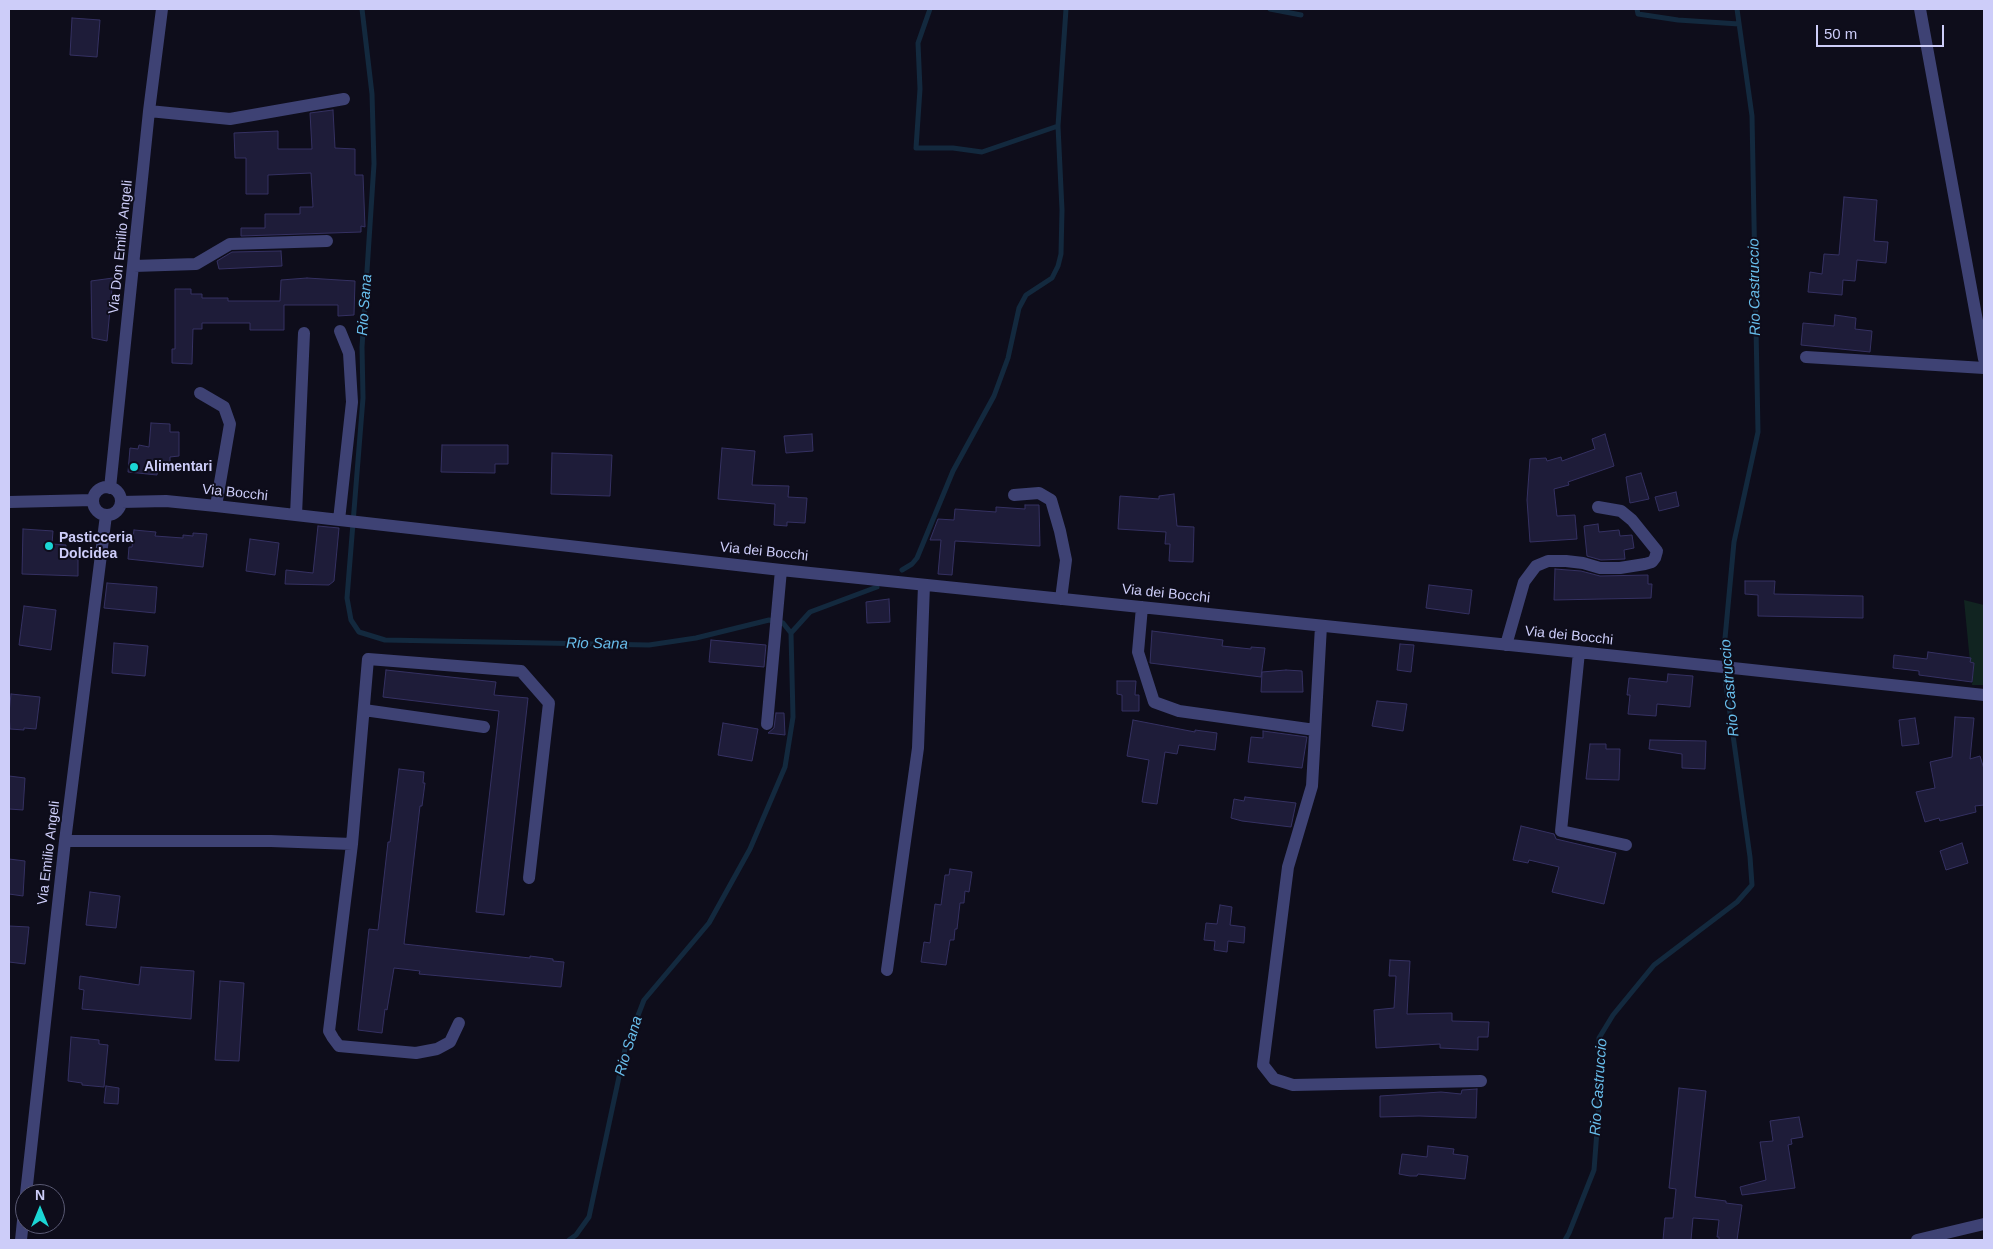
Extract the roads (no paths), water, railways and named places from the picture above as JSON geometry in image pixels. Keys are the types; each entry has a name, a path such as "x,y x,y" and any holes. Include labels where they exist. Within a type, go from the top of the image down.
{"street":[{"name":"Via Don Emilio Angeli","path":"110,488 149,111 162,9"},
{"path":"1920,9 1984,359"},
{"path":"149,111 230,118 344,99"},
{"path":"134,266 196,264 230,244 327,242"},
{"path":"340,331 349,353 352,402 342,520"},
{"path":"296,515 304,333"},
{"path":"1806,357 1984,368"},
{"path":"200,393 224,407 230,424 216,506"},
{"path":"101,488 110,488 118,493 121,502 115,514 106,516 98,512 93,505 93,500 94,495 101,488"},
{"path":"1014,495 1039,493 1051,500 1066,560 1061,598"},
{"path":"9,502 93,500"},
{"name":"Via Bocchi","path":"121,502 166,501 342,520"},
{"path":"1506,645 1524,582 1536,566 1548,561 1584,563 1600,568 1620,568 1645,564 1652,562 1656,558 1656,551 1632,520 1621,511 1598,507"},
{"name":"Via Emilio Angeli","path":"27,1184 65,841 106,516"},
{"name":"Via dei Bocchi","path":"342,520 781,570 1716,666 1984,696"},
{"path":"767,724 781,570"},
{"path":"887,970 918,748 924,585"},
{"path":"1142,607 1138,652 1154,702 1179,711 1315,730"},
{"path":"1321,626 1312,786 1288,867 1263,1065 1274,1079 1293,1085 1481,1081"},
{"path":"1578,652 1561,831 1626,845"},
{"path":"459,1023 450,1042 437,1049 416,1054 339,1046 329,1031 352,844 368,658 521,671 549,703 529,878"},
{"path":"364,710 484,727"},
{"path":"65,841 271,841 352,844"},
{"path":"1917,1240 1984,1225"}],"waterway":[{"name":"Rio Sana","path":"362,9 372,94 374,164 362,347 363,398 347,598 351,620 359,632 385,640 649,645 696,638 769,620 783,623 791,633 793,717 785,767 750,849 709,923 644,1000 625,1049 589,1217 576,1235 569,1240"},
{"path":"930,9 918,43 920,89 916,148 953,148 982,152 1058,126"},
{"path":"902,570 912,564 917,558 953,471 994,396 1008,358 1019,308 1026,295 1052,278 1058,266 1061,254 1062,210 1058,126 1066,9"},
{"path":"1270,9 1301,15"},
{"path":"1637,9 1638,14 1678,20 1739,24"},
{"name":"Rio Castruccio","path":"1565,1240 1594,1170 1599,1105 1599,1038 1613,1015 1654,965 1737,902 1752,885 1750,857 1726,685 1724,649 1734,542 1758,432 1752,116 1737,9"},
{"path":"791,633 810,612 877,587"}],"place":[{"name":"Alimentari","path":"134,467"},
{"name":"Pasticceria Dolcidea","path":"49,546"}]}
